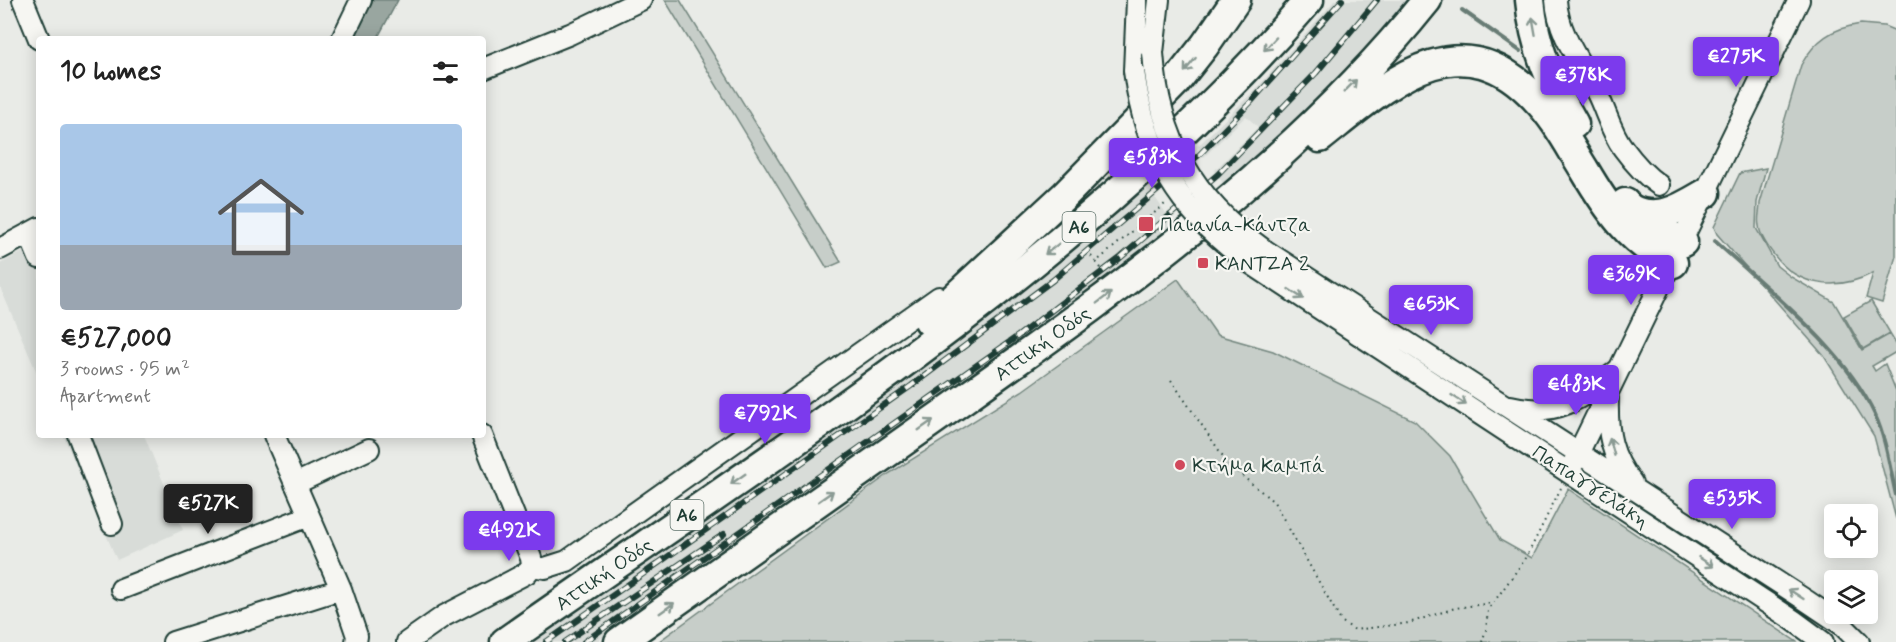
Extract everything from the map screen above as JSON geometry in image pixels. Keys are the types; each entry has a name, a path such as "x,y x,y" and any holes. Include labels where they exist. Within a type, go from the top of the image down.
{"highway":[{"path":"821,421 882,357 978,278 1121,140 1191,64 1236,0"},
{"name":"Αττική Οδός","path":"505,642 821,421 972,311 1074,231 1210,106 1271,44 1309,0"},
{"name":"Αττική Οδός","path":"619,642 1065,327 1182,238 1258,174 1322,114 1380,55 1427,0"},
{"path":"1530,0 1538,47 1551,83 1628,207 1678,252"},
{"path":"1182,238 1279,171 1393,82 1421,68 1467,58 1500,70 1534,96 1558,128 1615,217 1639,242 1678,252"},
{"path":"1628,207 1640,213 1659,215 1684,206 1706,193"}],"street":[{"path":"23,0 38,36"},
{"path":"343,36 361,0"},
{"path":"486,68 570,34 641,0"},
{"name":"Παπαγγελάκη","path":"1137,0 1134,22 1134,71 1147,132 1158,160 1177,193 1212,233 1247,261 1794,620 1822,642"},
{"name":"Παπαγγελάκη","path":"1159,0 1153,53 1160,104 1181,161 1222,216 1263,249 1807,601 1840,624 1859,642"},
{"path":"1556,0 1557,11 1566,37 1598,95 1621,146 1644,174 1659,185"},
{"path":"1569,472 1623,366 1799,0"},
{"path":"0,249 34,231"},
{"path":"532,566 556,566 576,554 930,303 974,264"},
{"path":"1497,401 1526,410 1560,407 1590,392 1623,366"},
{"path":"1608,394 1607,421 1613,454 1639,492"},
{"path":"79,438 112,524"},
{"path":"275,438 340,589 357,636 356,642"},
{"path":"407,642 452,611 509,584 527,573 532,566 531,558 483,438"},
{"path":"295,483 369,449"},
{"path":"121,590 309,516"},
{"path":"173,642 340,589"}],"path":[{"path":"1096,262 1177,193"},
{"path":"1091,256 1101,268"},
{"path":"1171,381 1229,465 1274,502 1312,573 1347,627 1355,630 1409,623 1455,608 1492,603"},
{"path":"1482,642 1492,603 1526,558 1569,472"}],"shaded area":[{"path":"368,0 398,0 379,36 349,36"},
{"path":"665,0 680,0 841,262 827,268"},
{"path":"1335,0 1410,0 1328,92 1226,187 1214,171 1258,127 1246,116 1204,157 1198,146 1258,87"},
{"path":"1861,24 1884,26 1896,31 1896,256 1882,303 1866,298 1873,273 1860,279 1833,284 1807,280 1795,274 1784,266 1772,252 1758,223 1760,203 1801,65 1818,42 1825,37 1841,29"},
{"path":"1766,168 1757,202 1756,228 1777,266 1791,277 1834,302 1862,350 1890,334 1896,344 1896,352 1872,366 1875,371 1885,364 1896,391 1896,519 1874,436 1824,356 1717,234 1714,227 1740,173"},
{"path":"1147,186 1175,226 1065,311 596,642 526,642 1028,284"},
{"path":"36,245 36,371 0,287 0,264"},
{"name":"Kτήμα Καμπά","path":"1178,279 1217,335 1273,351 1415,421 1450,456 1500,540 1532,558 1568,489 1797,642 658,642 890,473 1022,391"},
{"path":"1871,301 1890,333 1863,349 1844,316"},
{"path":"64,438 145,438 183,530 117,560"}],"waterway":[{"path":"1462,10 1520,51"},
{"path":"1715,241 1804,322 1845,367 1861,390 1879,424 1896,495"}],"railway":[{"path":"546,642 911,386 1053,280 1199,155 1251,102 1342,0"},
{"path":"584,642 1018,336 1119,259 1218,174 1316,73 1377,0"},
{"path":"565,642 724,534"}],"place":[{"name":"Παιανία-Κάντζα","path":"1146,224"},
{"name":"ΚΑΝΤΖΑ 2","path":"1203,263"},
{"name":"Kτήμα Καμπά","path":"1180,465"}]}
